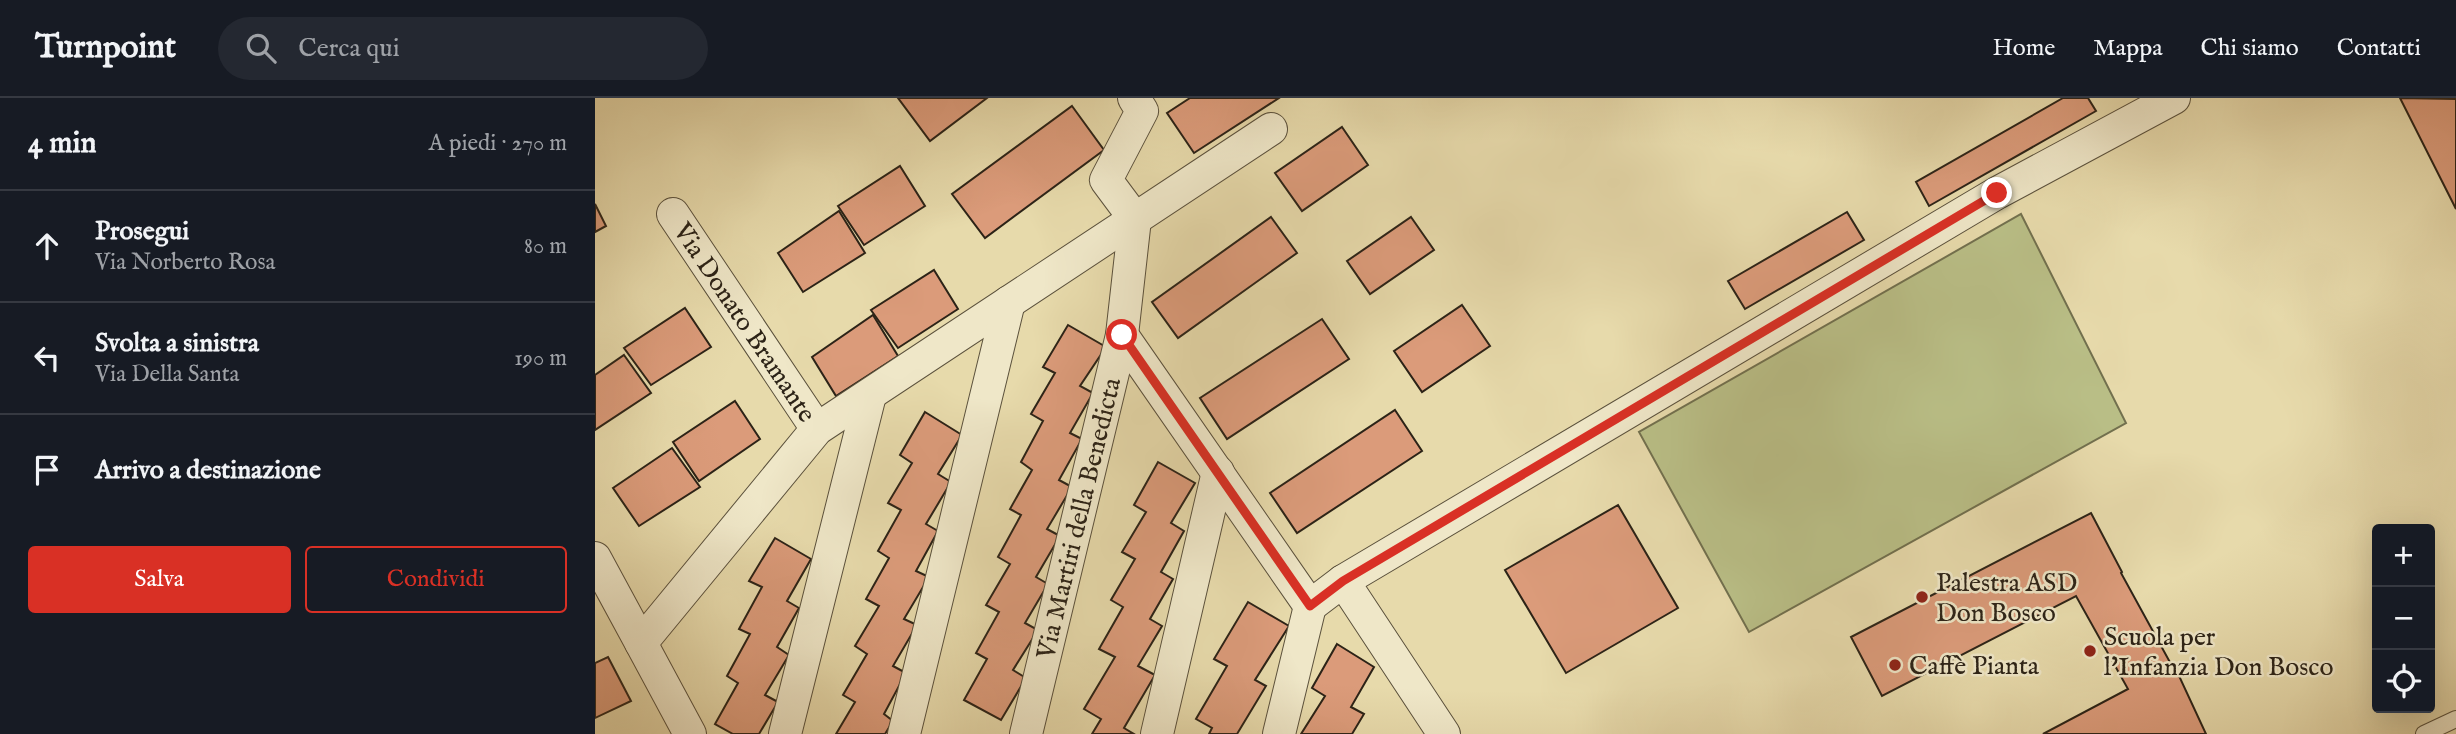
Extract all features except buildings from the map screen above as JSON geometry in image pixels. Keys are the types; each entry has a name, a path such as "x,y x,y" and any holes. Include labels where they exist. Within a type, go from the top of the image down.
{"street":[{"path":"1134,98 1142,111 1106,180 1136,219"},
{"path":"1279,734 1310,606 1343,581 1997,193 2174,98"},
{"path":"641,643 817,429 1271,129"},
{"name":"Via Donato Bramante","path":"673,214 817,429"},
{"name":"Via Martiri della Benedicta","path":"1026,734 1122,335 1136,219"},
{"path":"914,729 1009,302"},
{"path":"1122,335 1310,606"},
{"path":"785,734 870,395"},
{"path":"1157,734 1218,472"},
{"path":"595,558 690,734"},
{"path":"1343,581 1444,734"}],"lane":[{"path":"2424,734 2456,719"}],"green space":[{"path":"2021,214 2126,423 1749,632 1639,432"}],"place":[{"name":"Palestra ASD Don Bosco","path":"1922,597"},
{"name":"Scuola per l'Infanzia Don Bosco","path":"2090,651"},
{"name":"Caffè Pianta","path":"1895,665"}],"route":[{"path":"1122,335 1310,606 1343,581 1997,193"}]}
